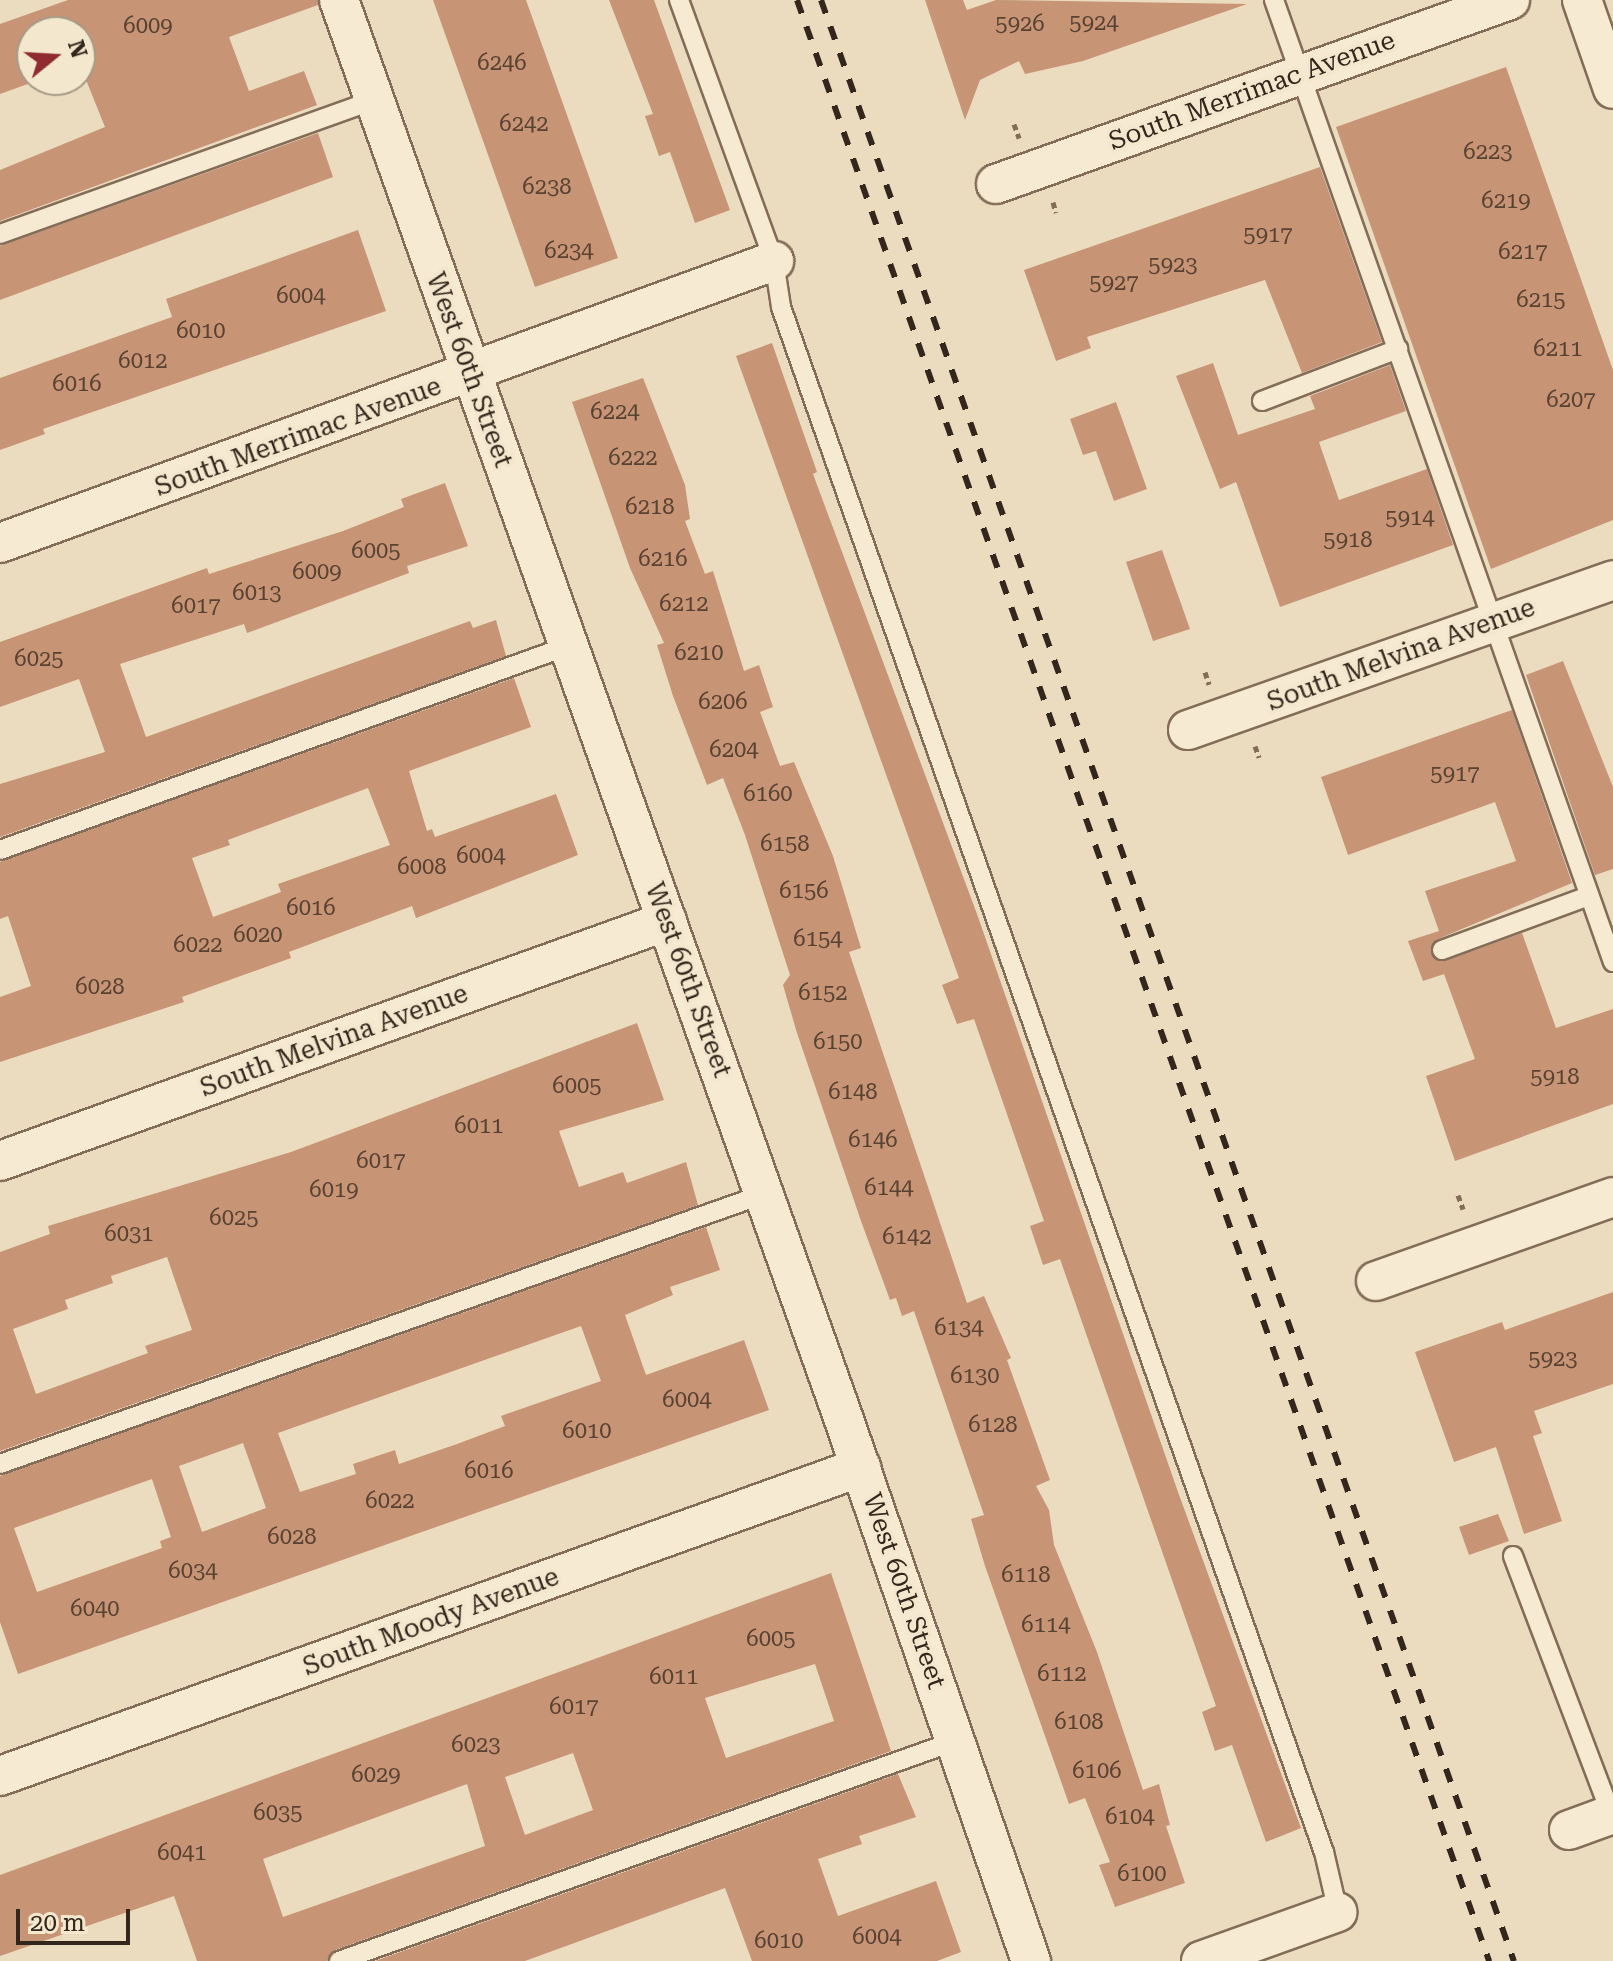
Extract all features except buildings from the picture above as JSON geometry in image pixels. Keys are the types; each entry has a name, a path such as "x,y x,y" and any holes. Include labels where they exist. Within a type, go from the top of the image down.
{"street":[{"name":"West 60th Street","path":"339,0 861,1467 1031,1961"},
{"name":"South Merrimac Avenue","path":"996,184 1510,0"},
{"path":"1582,0 1613,89"},
{"name":"South Merrimac Avenue","path":"0,543 471,376 774,261"},
{"name":"South Melvina Avenue","path":"1188,730 1613,580"},
{"name":"South Melvina Avenue","path":"0,1161 667,921"},
{"path":"1376,1281 1613,1197"},
{"name":"South Moody Avenue","path":"0,1776 861,1467"},
{"path":"1569,1830 1612,1814"},
{"path":"1201,1961 1338,1912"}],"lane":[{"path":"679,0 774,261 781,307 1313,1822 1338,1912"},
{"path":"1274,0 1613,962"},
{"path":"0,234 374,100"},
{"path":"1262,401 1398,349"},
{"path":"0,850 568,646"},
{"path":"1442,950 1589,896"},
{"path":"0,1464 764,1194"},
{"path":"1513,1556 1612,1814"},
{"path":"339,1961 955,1741"}],"railway":[{"path":"797,0 1489,1961"},
{"path":"821,0 1514,1961"}]}
